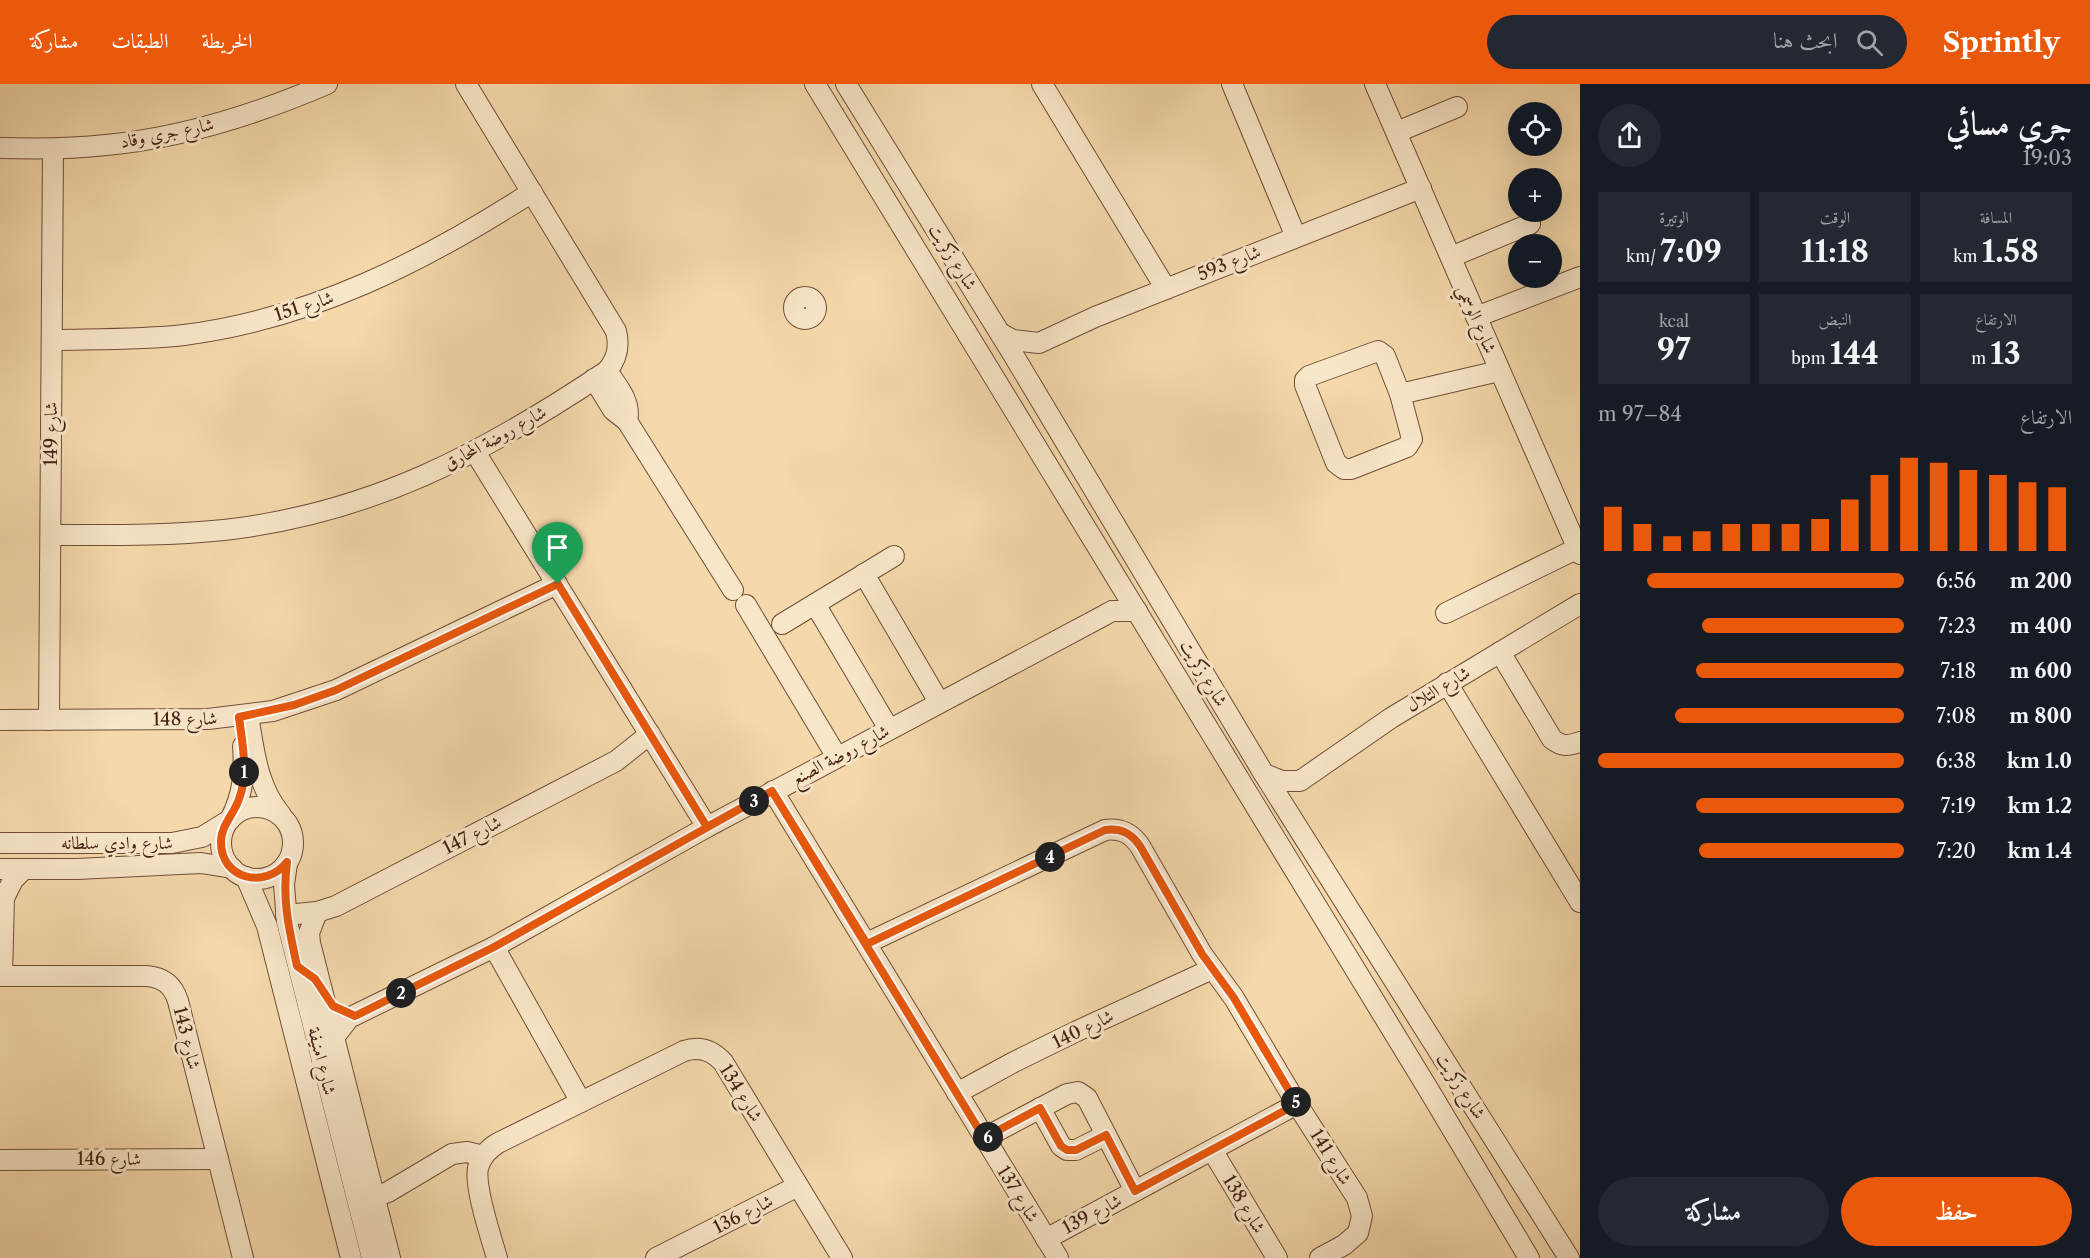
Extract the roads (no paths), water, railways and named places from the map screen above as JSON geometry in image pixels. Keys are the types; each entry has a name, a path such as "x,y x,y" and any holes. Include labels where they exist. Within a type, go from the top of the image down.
{"street":[{"name":"شارع جري وقاد","path":"0,148 53,149 107,145 186,132 262,110 327,84"},
{"path":"466,84 616,331 618,345 615,359 600,375 613,410 627,421 733,590"},
{"name":"شارع زكريت","path":"815,84 1529,1258"},
{"name":"شارع زكريت","path":"846,84 1000,333 1264,774 1569,1258"},
{"path":"1042,84 1166,289"},
{"path":"1232,84 1296,237"},
{"name":"شارع الوسمي","path":"1375,84 1579,551"},
{"path":"1397,132 1457,107"},
{"name":"شارع 149","path":"49,720 53,149"},
{"name":"شارع 593","path":"1039,343 1076,325 1421,188"},
{"name":"شارع 151","path":"52,340 149,338 186,334 240,325 293,312 327,300 399,268 468,232 532,192"},
{"path":"1451,257 1530,224"},
{"path":"1476,317 1580,277"},
{"path":"1000,333 1013,340 1039,343 1032,353 1032,387"},
{"path":"1378,351 1385,356 1400,394 1413,436 1410,444 1347,470 1336,463 1305,383 1308,376 1378,351"},
{"path":"1400,394 1499,370"},
{"name":"شارع روضة المحارق","path":"51,535 191,533 226,530 296,518 342,506 398,488 475,452 535,418 600,375"},
{"path":"475,452 707,827"},
{"path":"1446,613 1579,551"},
{"path":"782,624 894,556"},
{"path":"864,574 939,702"},
{"path":"1103,616 1112,596 1113,574"},
{"name":"شارع 148","path":"0,720 191,719 243,716 294,705 336,690 558,584"},
{"path":"815,604 889,729"},
{"name":"شارع التلال","path":"1300,781 1390,718 1580,604"},
{"path":"746,605 837,757"},
{"name":"شارع روضة الصنع","path":"322,1064 335,1036 348,1018 494,947 772,791 1103,616 1113,611 1137,611"},
{"path":"1500,652 1552,740 1567,746 1580,742"},
{"path":"1447,683 1580,902"},
{"path":"243,716 262,786 286,822 293,838 293,846 287,862 269,877 253,878 239,872 223,855 221,847 223,832 239,801 244,780 243,716"},
{"name":"شارع 147","path":"286,915 316,912 336,906 616,761 650,734"},
{"path":"1264,774 1282,781 1300,781 1291,815"},
{"name":"شارع 137","path":"772,791 1058,1258"},
{"path":"230,820 243,809 259,807 267,808 281,816"},
{"name":"شارع وادي سلطانه","path":"0,843 172,843 202,837 230,820"},
{"name":"شارع 141","path":"867,944 1105,830 1119,830 1131,835 1140,846 1212,969 1238,1005 1357,1198 1362,1216 1361,1225 1352,1239 1320,1258"},
{"name":"شارع امنيفة","path":"287,862 284,885 286,915 372,1258"},
{"name":"شارع وادي سلطانه","path":"0,869 201,863 239,872"},
{"name":"شارع 143","path":"24,869 2,893 1,976 146,976 164,980 171,986 178,1001 243,1258"},
{"name":"شارع امنيفة","path":"239,872 267,926 351,1258"},
{"path":"316,912 309,938 390,1258"},
{"path":"494,947 581,1102"},
{"path":"297,966 307,972 320,986 333,1006 355,1016"},
{"name":"شارع 140","path":"957,1094 1055,1042 1212,969"},
{"path":"282,988 274,1005 339,1258"},
{"name":"شارع 134","path":"483,1156 498,1143 684,1051 696,1049 708,1051 723,1062 842,1258"},
{"path":"984,1138 1072,1092 1083,1094 1135,1191"},
{"name":"شارع 139","path":"1046,1239 1297,1104"},
{"path":"1040,1108 1061,1146 1067,1150 1076,1150 1106,1135"},
{"name":"شارع 138","path":"1212,1150 1277,1258"},
{"path":"375,1197 388,1192 452,1154 467,1152 483,1156 478,1168 477,1181 496,1258"},
{"name":"شارع 146","path":"0,1160 218,1159"},
{"name":"شارع 136","path":"656,1258 798,1186"}]}
